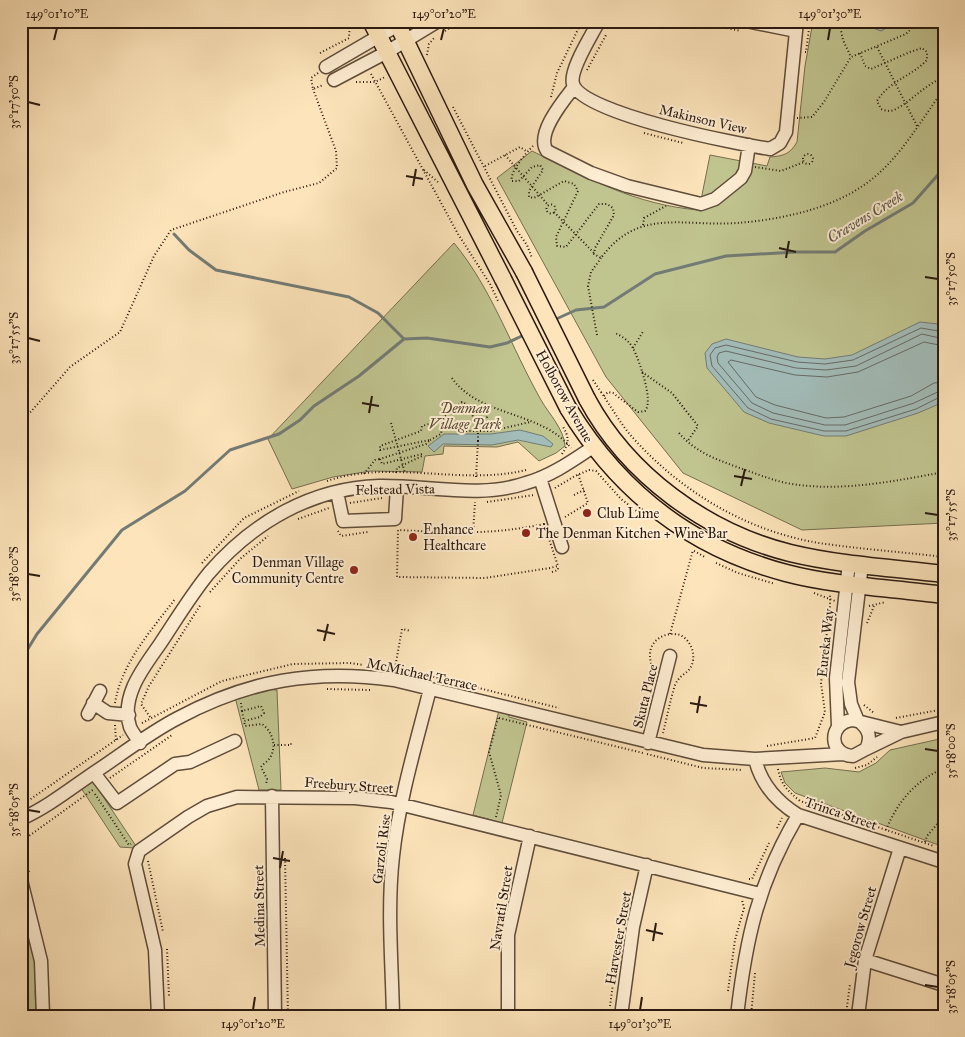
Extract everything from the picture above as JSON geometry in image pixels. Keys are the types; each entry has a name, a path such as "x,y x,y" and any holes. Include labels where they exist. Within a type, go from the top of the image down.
{"main road":[{"name":"Holborow Avenue","path":"371,21 496,282 564,415 608,465 647,502 703,540 752,563 788,573 944,594"},
{"name":"Holborow Avenue","path":"400,23 406,42 475,185 528,266 594,396 610,436 643,472 672,496 728,531 790,553 944,574"},
{"name":"Felstead Vista","path":"592,447 610,436"}],"street":[{"path":"326,66 400,23"},
{"path":"604,25 573,73 574,87 556,111 543,140 547,150 590,173 668,197 693,202 709,202 741,178 746,166 749,145"},
{"path":"334,80 441,26"},
{"path":"744,26 797,26"},
{"name":"Makinson View","path":"574,87 580,93 637,118 675,130 770,149 778,145 785,135 797,26"},
{"name":"Felstead Vista","path":"140,743 132,730 129,714 132,692 138,676 198,587 219,561 243,539 268,521 308,500 351,488 476,489 515,487 535,474 592,447"},
{"path":"535,474 545,493 550,509 548,525 562,547"},
{"path":"336,492 343,521 395,519 397,487"},
{"name":"Eureka Way","path":"855,563 848,682 851,704 860,722"},
{"name":"Eureka Way","path":"836,728 836,678 853,583"},
{"name":"Skuta Place","path":"650,738 670,656"},
{"name":"McMichael Terrace","path":"21,826 24,813 94,773 176,719 211,701 247,688 284,679 321,675 358,675 394,680 650,738 703,755 757,753 843,754"},
{"name":"Garzoli Rise","path":"393,1016 391,883 393,854 402,804 430,689"},
{"path":"100,691 90,708 108,713 129,714"},
{"path":"807,754 822,744 836,728 847,720 901,732"},
{"path":"860,722 866,727 870,738 866,749"},
{"path":"836,728 833,735 835,746 843,754 853,756 901,732 944,722"},
{"path":"94,773 116,803 175,764 190,762 235,740"},
{"name":"Trinca Street","path":"757,753 763,781 785,807 798,815 900,848 923,849 944,862"},
{"name":"Freebury Street","path":"158,1016 155,950 135,864 136,856 142,848 207,806 269,791 402,804 760,894"},
{"name":"Medina Street","path":"269,791 275,1016"},
{"path":"737,1016 744,960 760,894 772,863 798,815"},
{"name":"Navratil Street","path":"508,1016 508,935 530,836"},
{"name":"Jegorow Street","path":"858,1016 865,960 900,848"},
{"name":"Harvester Street","path":"620,1016 633,927 646,865"},
{"path":"26,878 41,965 43,1016"},
{"path":"865,960 944,985"}],"path":[{"path":"320,53 349,38 350,21"},
{"path":"453,26 456,21"},
{"path":"441,26 453,26 462,21"},
{"path":"553,89 557,73 582,21"},
{"path":"694,21 744,26"},
{"path":"806,52 810,21"},
{"path":"840,21 843,40 851,57"},
{"path":"787,118 812,117 824,102 851,57 906,34 919,21"},
{"path":"584,77 604,25"},
{"path":"877,47 917,126"},
{"path":"860,53 865,66 871,69 922,48 928,52 927,60 921,66 895,82 882,93 877,101 881,109 888,112 895,110 938,80 944,82"},
{"path":"427,56 430,62"},
{"path":"21,423 70,367 120,332 154,256 171,230 284,192 319,183 337,168 336,151 313,89 311,78 326,66"},
{"path":"313,89 334,80"},
{"path":"354,82 376,82 458,234 479,266 496,282"},
{"path":"597,335 589,292 589,278 601,258 624,234 643,225 660,222 717,224 758,222 814,209 859,189 878,175 944,89"},
{"path":"450,101 517,231 528,245 528,266"},
{"path":"543,140 536,142 526,151 511,175 512,181 519,181 536,164 542,167 542,173 532,186 529,196 534,198 560,182 570,181 574,184 577,195 556,237 558,246 566,247 599,204 607,204 613,208 614,215 594,254"},
{"path":"484,166 520,147 526,151"},
{"path":"505,155 548,204 554,205 554,212"},
{"path":"746,166 781,171 804,162"},
{"path":"643,225 644,218 666,207 668,197"},
{"path":"548,204 547,211 554,212 594,254 601,258"},
{"path":"633,348 644,330"},
{"path":"594,396 604,396 608,392 613,392 635,411 645,411 650,402 633,348 622,336 615,333"},
{"path":"642,372 672,393 698,426 686,442"},
{"path":"452,378 464,393 530,422 568,444"},
{"path":"604,396 634,438 675,478 703,499 760,527 819,543 944,557"},
{"path":"430,440 380,450 380,446 422,431 422,426 443,419 462,402 487,414 478,424"},
{"path":"458,405 469,410 478,424 473,534"},
{"path":"469,410 473,407"},
{"path":"560,456 568,444 569,437 564,415"},
{"path":"364,474 375,460 426,444 441,434 443,419"},
{"path":"466,430 492,431 530,422"},
{"path":"391,423 394,440 405,473 476,476 535,474"},
{"path":"679,432 686,442 709,456 778,481 794,484 873,484 944,472"},
{"path":"380,459 382,464 422,454 422,456 403,467 397,468 396,473"},
{"path":"480,502 511,500 545,493 578,474 589,470 596,471 621,499 649,520"},
{"path":"558,566 485,578 397,577 398,530 473,534 509,532 548,525 588,503 578,474"},
{"path":"574,495 584,490"},
{"path":"291,521 364,500 384,498"},
{"path":"207,594 240,559 269,536"},
{"path":"670,634 693,550 706,557"},
{"path":"552,572 558,570 556,560"},
{"path":"714,561 738,574 784,587"},
{"path":"757,753 815,738 825,712 821,683 830,606 829,600 806,591"},
{"path":"150,717 142,704 149,686 202,602"},
{"path":"866,627 874,606 887,602"},
{"path":"395,669 402,630 411,631"},
{"path":"650,738 663,735 676,682 692,665 693,651 686,639"},
{"path":"24,813 150,717 222,681 293,664 350,663 368,665"},
{"path":"404,670 562,708"},
{"path":"320,688 372,690"},
{"path":"234,705 247,701"},
{"path":"241,703 245,726 255,723 262,724 269,729 274,745 271,758 261,767 269,791"},
{"path":"864,705 876,714"},
{"path":"242,711 261,706 264,713 260,717 244,721"},
{"path":"895,718 905,718 944,709"},
{"path":"489,716 703,768 746,770"},
{"path":"494,827 501,795 489,752 498,718"},
{"path":"26,878 23,851 29,836 175,733"},
{"path":"274,745 291,745 291,742"},
{"path":"778,769 780,780 787,791 800,801 886,830 923,849 934,846"},
{"path":"886,830 894,812 916,783 943,769"},
{"path":"923,849 927,836 944,816"},
{"path":"774,834 782,817"},
{"path":"728,994 735,940 744,908 742,900 734,896 736,879 752,879 770,842"},
{"path":"285,854 288,1016"},
{"path":"148,859 164,933"},
{"path":"165,941 169,956 169,996"},
{"path":"751,1016 756,964"}],"green space":[{"path":"813,21 944,21 944,523 802,530 683,473 606,377 497,178 532,151 612,189 654,202 699,210 710,155 767,166 770,157 786,154 797,142 805,66"},
{"name":"Denman Village Park","path":"454,243 479,279 490,299 530,380 559,428 565,446 556,453 539,461 518,442 497,447 444,446 443,454 425,456 422,472 371,471 333,477 292,489 268,439"},
{"path":"271,687 277,690 281,790 259,790 235,697"},
{"path":"499,710 507,712 509,717 527,722 502,823 473,815"},
{"path":"944,738 944,847 795,793 785,783 781,772 825,768 859,772 876,763 890,750"},
{"path":"92,780 136,846 134,848 120,847 81,788"},
{"path":"21,909 24,920 28,921 39,987 35,990 36,1016 24,1016"}],"water":[{"path":"855,21 899,21 881,31"},
{"path":"920,322 938,324 944,328 944,398 939,404 918,413 846,436 824,436 769,423 744,412 707,368 705,353 712,344 726,339 798,357 825,359 852,355"},
{"path":"520,430 543,436 553,444 551,447 518,440 492,445 443,444 434,452 428,446 444,434 491,434"}],"waterway":[{"name":"Cravens Creek","path":"554,320 576,310 604,307 655,274 726,256 835,252 865,231 913,203 944,168"},
{"path":"174,234 189,250 216,270 349,297 378,313 404,339"},
{"path":"21,660 37,634 122,530 185,491 230,450 279,434 300,420 314,406 359,376 404,339 427,338 490,347 507,343 526,334"}],"place":[{"name":"Club Lime","path":"587,513"},
{"name":"The Denman Kitchen + Wine Bar","path":"526,533"},
{"name":"Enhance Healthcare","path":"413,537"},
{"name":"Denman Village Community Centre","path":"354,570"}]}
